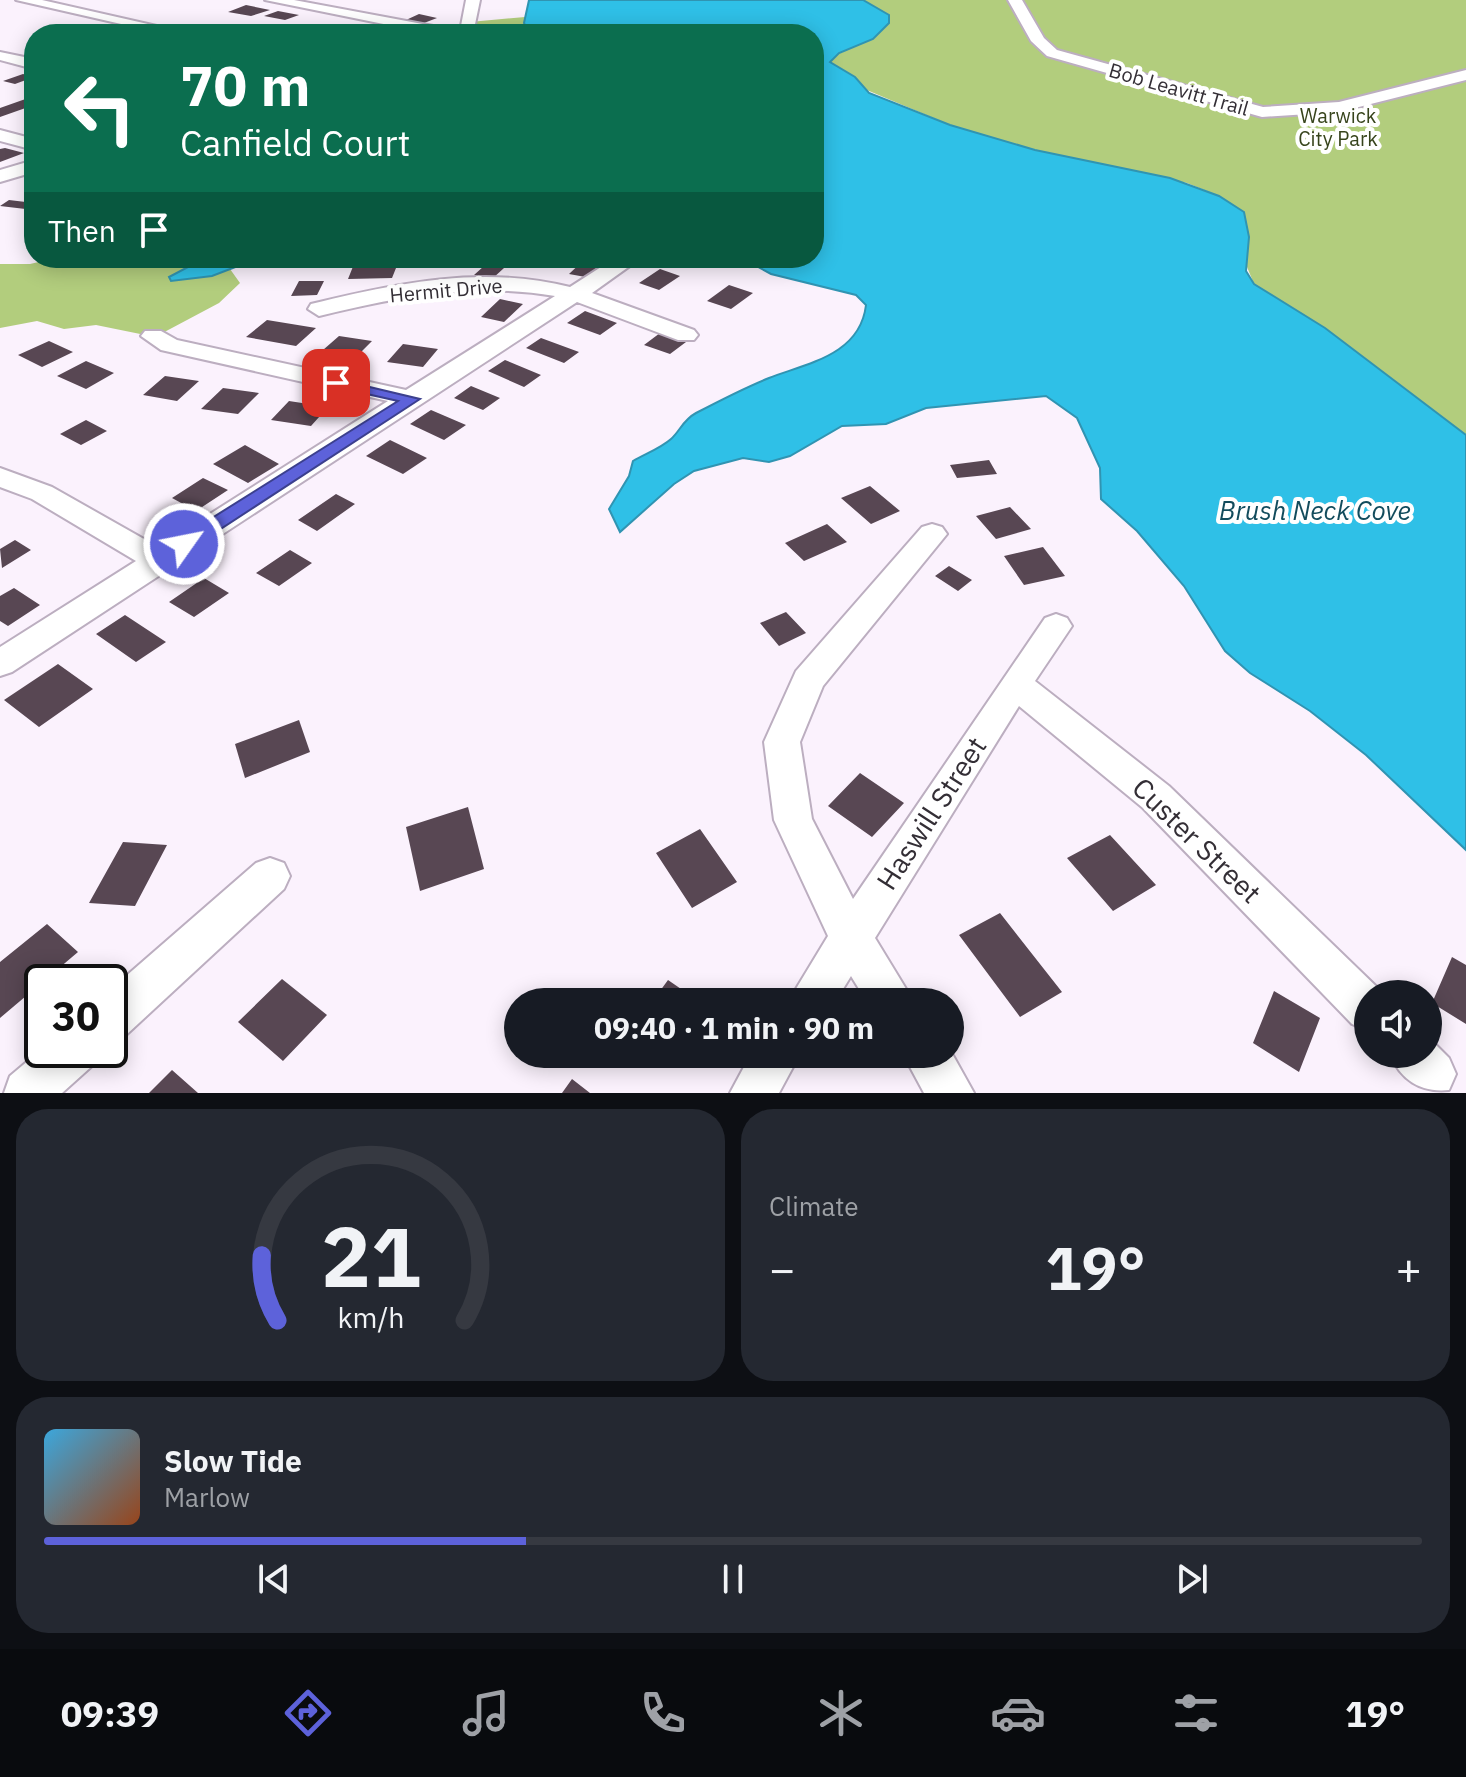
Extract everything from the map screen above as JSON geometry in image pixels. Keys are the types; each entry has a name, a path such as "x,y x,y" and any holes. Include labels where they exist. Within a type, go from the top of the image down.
{"street":[{"path":"23,0 137,24"},
{"path":"272,0 402,24"},
{"path":"468,24 473,0"},
{"name":"Bob Leavitt Trail","path":"1015,0 1038,41 1052,53 1262,112 1290,113 1341,106 1466,75"},
{"path":"0,56 24,62"},
{"path":"0,135 24,142"},
{"path":"0,176 24,169"},
{"path":"0,663 615,268"},
{"name":"Hermit Drive","path":"319,309 424,288 484,283 538,286 573,295 686,335"},
{"path":"153,336 169,345 412,399"},
{"path":"0,478 42,493 158,560"},
{"path":"883,988 850,937 793,820 782,742 808,680 932,534"},
{"name":"Haswill Street","path":"819,988 1015,684 1056,626"},
{"name":"Custer Street","path":"1015,684 1156,797 1354,995"},
{"path":"128,1003 270,876"},
{"path":"27,1093 55,1068"},
{"path":"753,1093 768,1068"},
{"path":"935,1068 951,1093"}],"green space":[{"name":"Warwick City Park","path":"863,0 1466,0 1466,435 1325,328 1254,284 1245,262 1249,237 1219,196 1187,183 1020,147 950,125 862,88 855,77 830,62 874,34 888,15"},
{"path":"525,17 527,24 469,24"},
{"path":"0,264 24,264 24,268 190,268 171,280 212,276 230,269 240,283 219,303 155,337 96,325 64,329 37,321 0,328"}],"water":[{"name":"Brush Neck Cove","path":"529,0 863,0 889,15 889,23 873,39 839,53 830,62 855,77 869,93 950,125 1035,150 1170,178 1219,196 1244,212 1249,237 1246,271 1254,284 1325,328 1466,435 1466,850 1366,755 1310,711 1250,673 1225,651 1184,586 1137,531 1101,499 1100,468 1077,418 1046,396 926,408 886,424 842,426 790,456 769,462 743,458 694,471 674,484 620,532 609,509 629,476 633,461 667,442 696,413 760,382 830,355 854,335 862,322 866,305 856,295 771,274 760,268 824,268 824,24 524,23"},
{"path":"186,268 233,268 212,276 171,281 169,277"}],"building":[{"path":"246,5 270,10 251,16 228,12"},
{"path":"278,11 299,15 285,20 264,16"},
{"path":"419,14 437,18 424,23 406,20"},
{"path":"24,74 24,81 15,84 3,81"},
{"path":"24,100 24,109 0,117 0,108"},
{"path":"0,149 24,153 0,162"},
{"path":"9,200 24,202 24,209 0,206"},
{"path":"352,268 396,268 392,278 348,279"},
{"path":"482,268 504,268 492,279 474,275"},
{"path":"575,268 602,268 591,278 569,274"},
{"path":"660,269 680,276 659,290 639,283"},
{"path":"299,281 324,281 317,295 291,296"},
{"path":"729,285 753,293 731,309 707,301"},
{"path":"500,299 523,304 504,322 481,317"},
{"path":"585,311 617,323 600,335 567,323"},
{"path":"267,320 316,328 296,346 246,337"},
{"path":"660,333 686,342 670,354 644,345"},
{"path":"339,336 372,341 357,356 323,350"},
{"path":"541,338 579,352 564,363 526,348"},
{"path":"49,341 73,352 42,367 18,355"},
{"path":"403,344 438,349 423,367 387,362"},
{"path":"505,360 541,375 524,387 488,371"},
{"path":"86,361 114,373 86,389 57,376"},
{"path":"165,376 199,381 177,401 143,395"},
{"path":"471,386 500,398 483,410 454,398"},
{"path":"223,388 259,393 238,414 201,409"},
{"path":"289,401 328,407 311,426 271,420"},
{"path":"431,410 466,425 444,440 410,424"},
{"path":"86,420 107,431 81,445 60,434"},
{"path":"390,440 427,458 403,474 366,456"},
{"path":"245,445 279,464 248,483 213,464"},
{"path":"989,460 997,474 957,478 950,465"},
{"path":"203,478 228,490 196,511 172,498"},
{"path":"870,486 900,511 871,524 841,498"},
{"path":"336,494 355,504 317,531 298,520"},
{"path":"1010,507 1031,529 996,539 976,516"},
{"path":"827,524 847,542 804,561 785,543"},
{"path":"15,540 31,550 2,568 0,549"},
{"path":"1043,547 1065,576 1024,585 1004,556"},
{"path":"290,550 312,563 279,586 256,573"},
{"path":"949,566 972,580 958,591 935,576"},
{"path":"204,578 229,593 194,617 169,602"},
{"path":"14,588 40,605 8,626 0,621 0,596"},
{"path":"786,612 806,633 779,646 760,623"},
{"path":"125,615 166,642 136,662 96,634"},
{"path":"58,664 93,689 39,727 4,700"},
{"path":"299,720 310,752 245,778 235,744"},
{"path":"860,773 904,803 872,837 828,806"},
{"path":"468,807 484,869 420,891 406,827"},
{"path":"700,829 737,882 692,908 656,853"},
{"path":"1110,835 1156,885 1113,911 1067,858"},
{"path":"123,842 167,845 135,906 89,903"},
{"path":"1000,913 1062,992 1020,1017 959,935"},
{"path":"47,924 78,952 64,964 24,964 24,998 0,1018 0,962"},
{"path":"1452,957 1466,965 1466,1024 1442,1009 1442,980"},
{"path":"282,979 327,1015 283,1061 238,1022"},
{"path":"668,980 680,988 662,988"},
{"path":"1274,991 1320,1018 1299,1072 1253,1043"},
{"path":"172,1070 198,1093 149,1093"},
{"path":"572,1079 590,1093 562,1093"}],"route":[{"path":"184,544 412,399 336,383"}]}
